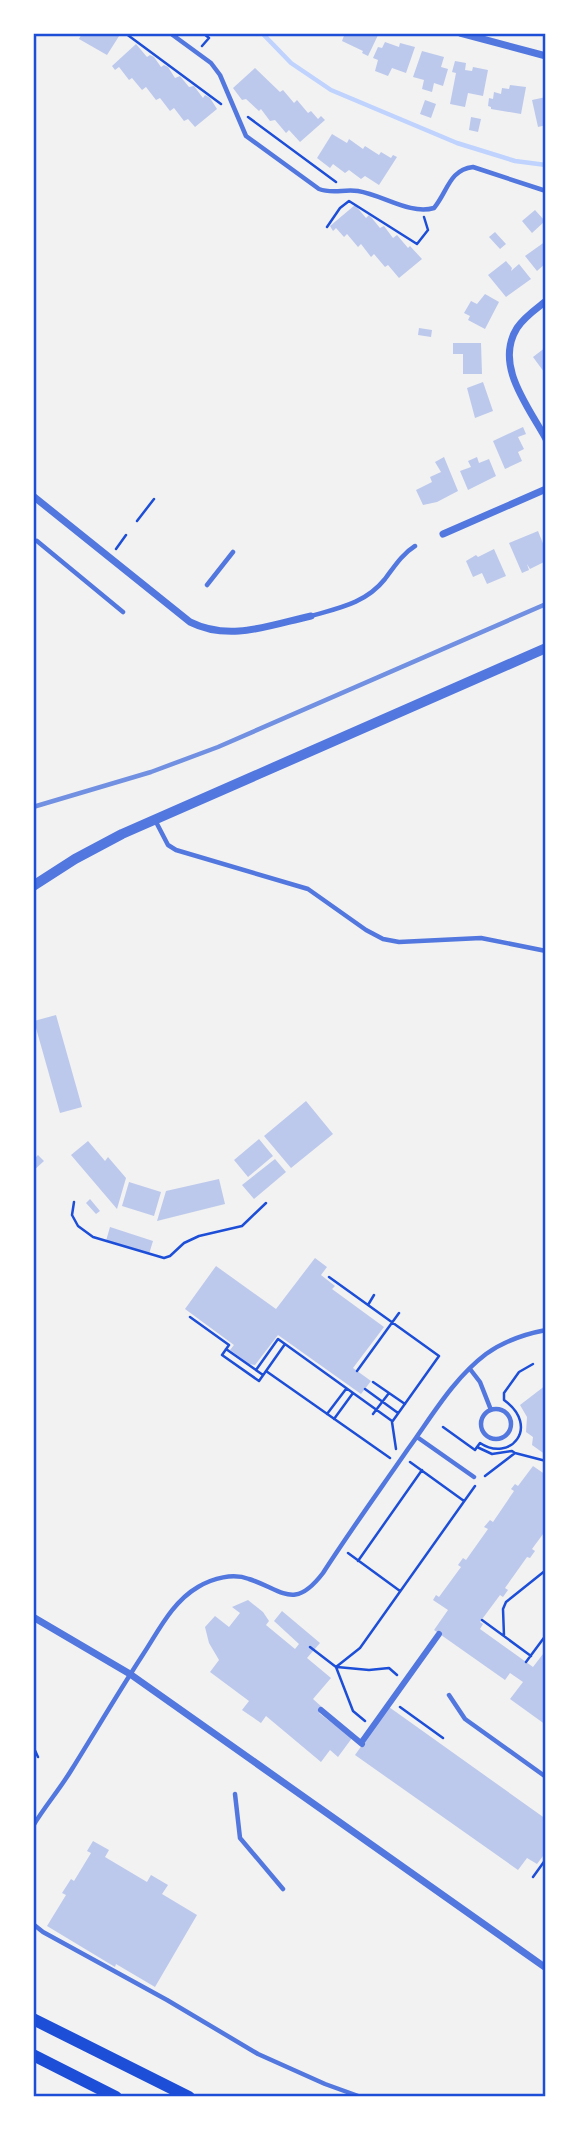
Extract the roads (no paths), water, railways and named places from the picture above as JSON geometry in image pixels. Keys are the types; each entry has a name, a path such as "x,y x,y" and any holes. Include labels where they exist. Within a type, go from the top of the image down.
{"main road":[{"path":"33,2019 189,2097"},
{"path":"33,2055 116,2097"}],"street":[{"path":"460,33 546,56"},
{"path":"546,301 519,325 511,340 508,355 514,379 546,439"},
{"path":"443,534 546,489"},
{"path":"33,496 190,622 201,627 233,633 311,616"},
{"path":"33,886 87,852 155,819 546,648"},
{"path":"33,1617 130,1674 546,1968"},
{"path":"321,1710 362,1744 439,1633"}],"lane":[{"path":"170,33 211,64 220,75 246,135 318,189 327,192 356,191 422,211 434,208 456,172 473,167 546,191"},
{"path":"37,541 123,612"},
{"path":"311,616 361,600 374,591 397,562 415,546"},
{"path":"207,585 233,552"},
{"path":"155,819 168,845 176,850 308,890 383,939 399,942 481,938 546,951"},
{"path":"33,1826 70,1773 171,1612 196,1588 209,1581 238,1576 288,1595 308,1590 323,1573 451,1389 470,1368 503,1344 546,1330"},
{"path":"470,1368 480,1382 491,1410"},
{"path":"491,1410 501,1410 511,1421 509,1431 502,1438 492,1439 482,1429 482,1420 491,1410"},
{"path":"417,1437 476,1479"},
{"path":"449,1695 465,1719 546,1777"},
{"path":"235,1794 240,1838 283,1889"},
{"path":"33,1924 258,2054 361,2097"}],"waterway":[{"path":"262,33 291,63 331,90 457,143 515,161 546,165"}],"railway":[{"path":"33,807 151,772 218,747 546,604"}]}
